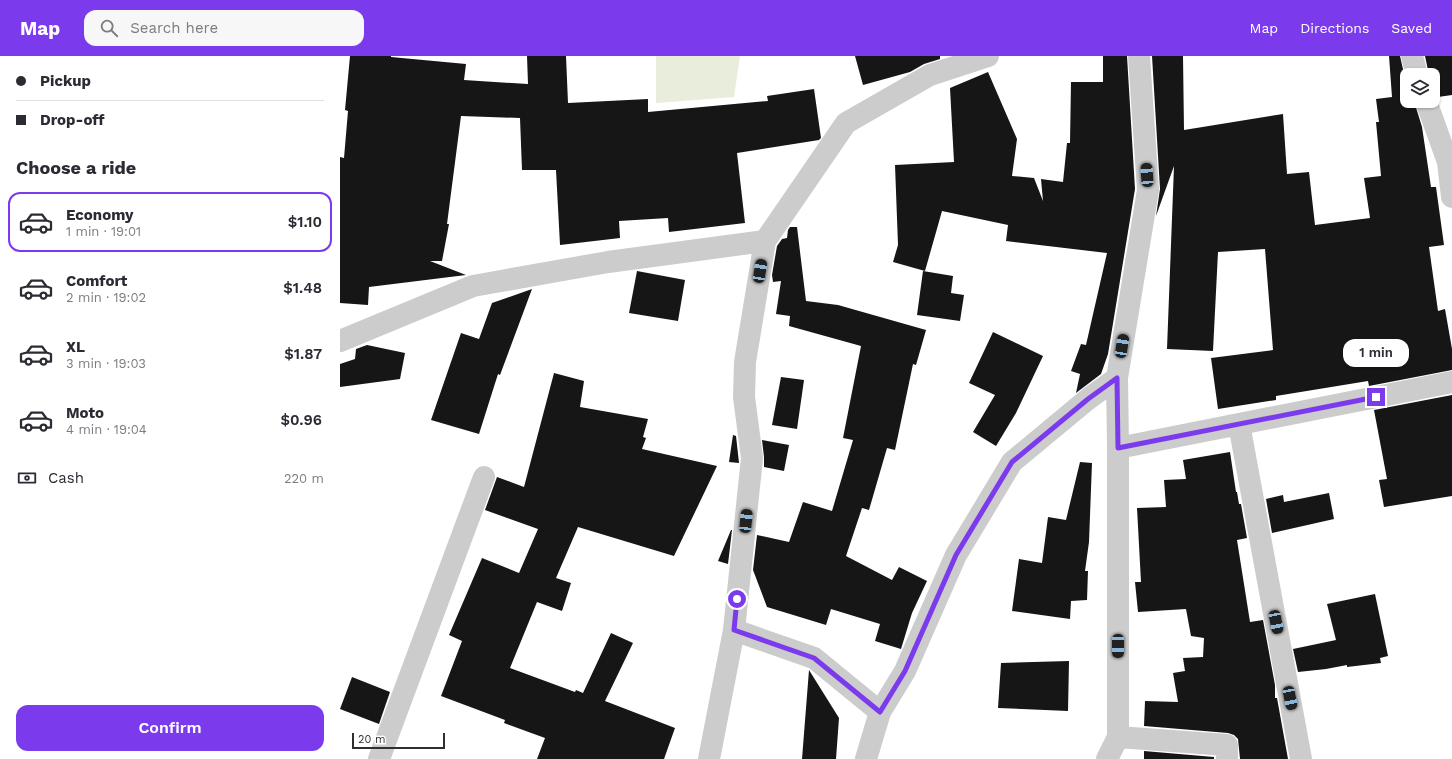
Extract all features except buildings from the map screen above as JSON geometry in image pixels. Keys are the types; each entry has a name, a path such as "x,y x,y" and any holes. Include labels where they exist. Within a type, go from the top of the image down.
{"street":[{"path":"709,759 734,630 752,458 744,396 745,362 765,241 846,123 930,75 988,56"},
{"path":"1107,759 1118,737 1117,378 1148,190 1139,56"},
{"path":"1412,56 1415,68"},
{"path":"1429,108 1448,162 1452,196"},
{"path":"340,341 473,286 608,262 765,241"},
{"path":"866,759 880,712 905,671 956,555 1012,462 1088,399 1117,378"},
{"path":"1118,448 1452,382"},
{"path":"1239,424 1301,759"},
{"path":"379,759 484,478"},
{"path":"734,630 814,658 880,712"},
{"path":"1118,737 1228,745 1227,759"}],"green space":[{"path":"656,56 740,56 734,97 656,103"}],"route":[{"path":"737,599 734,630 814,658 880,712 905,671 956,555 1012,462 1088,399 1117,378 1118,448 1376,397"}]}
